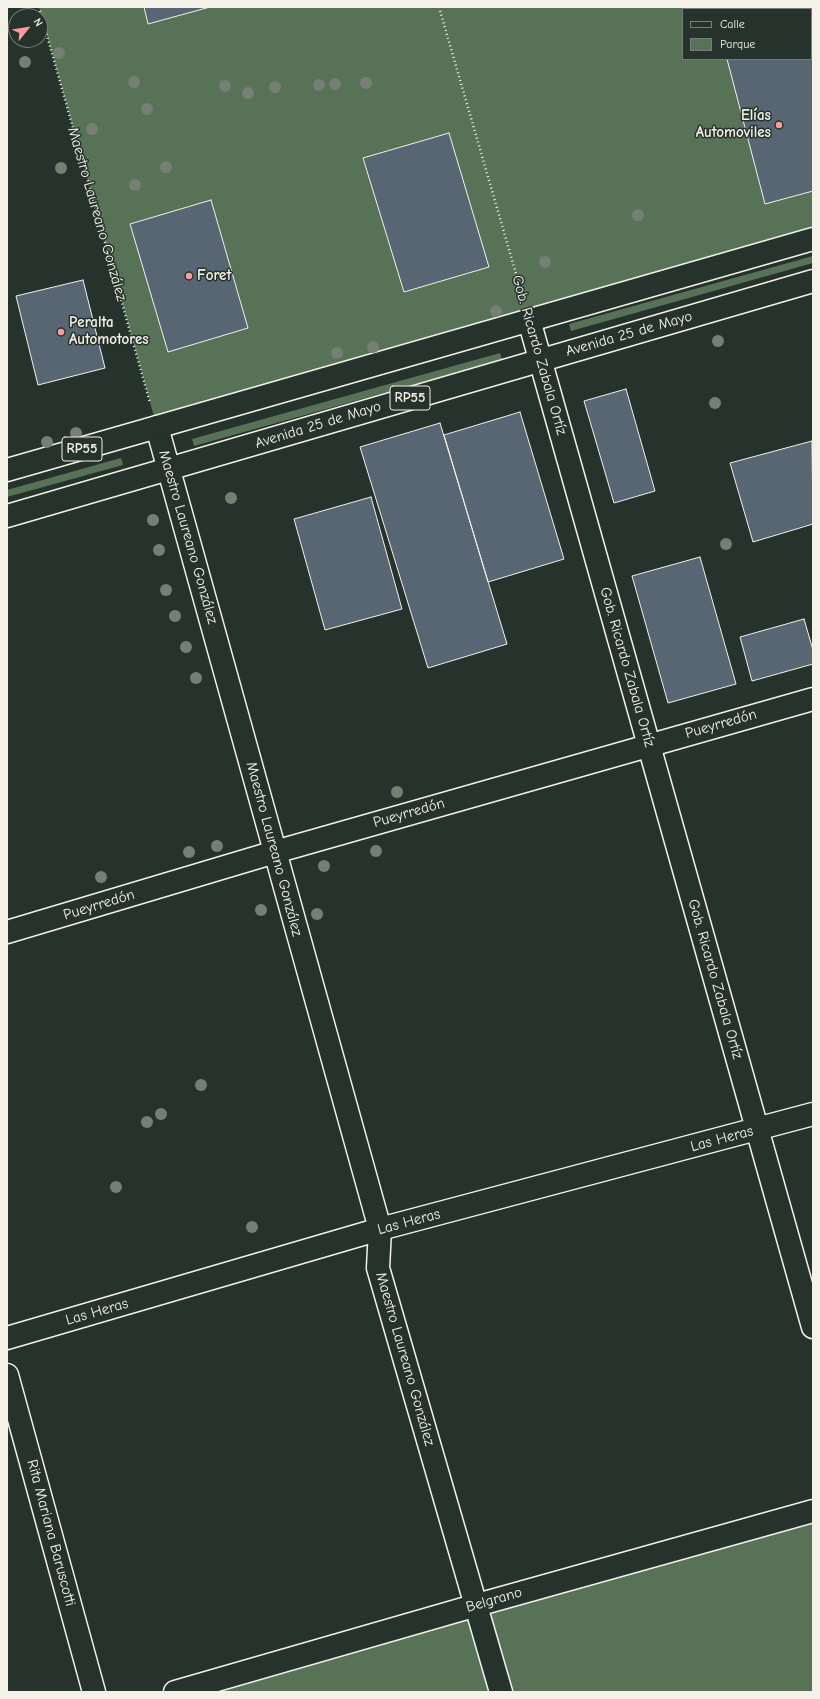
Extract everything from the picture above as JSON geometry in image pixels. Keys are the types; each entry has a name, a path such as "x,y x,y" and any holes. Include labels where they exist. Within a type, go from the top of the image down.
{"street":[{"name":"RP55","path":"7,470 813,239"},
{"name":"Avenida 25 de Mayo","path":"7,516 540,359 813,281"},
{"name":"Gob. Ricardo Zabala Ortíz","path":"529,320 813,1327"},
{"name":"Maestro Laureano González","path":"157,427 380,1229 378,1268 501,1692"},
{"name":"Pueyrredón","path":"7,932 275,852 649,744 813,699"},
{"name":"Las Heras","path":"7,1338 380,1229 758,1130 813,1114"},
{"name":"Rita Mariana Baruscotti","path":"7,1375 94,1692"},
{"name":"Belgrano","path":"175,1692 477,1605 813,1511"}],"path":[{"name":"Maestro Laureano González","path":"39,7 157,427"},
{"name":"Gob. Ricardo Zabala Ortíz","path":"439,7 529,320"}],"green space":[{"path":"39,7 813,7 813,241 157,427 48,39 48,8"},
{"path":"813,256 813,263 571,331 569,324"},
{"path":"500,353 502,360 194,446 192,439"},
{"path":"121,458 123,465 7,497 7,490"},
{"path":"813,1510 813,1692 175,1692"}],"building":[{"path":"144,7 210,7 148,24"},
{"name":"Elías Automoviles","path":"813,7 813,191 765,204 727,60 812,60 812,8 714,8"},
{"path":"449,133 489,267 404,292 363,158"},
{"name":"Foret","path":"211,200 248,328 168,352 130,224"},
{"name":"Peralta Automotores","path":"83,280 105,368 38,385 16,296"},
{"path":"626,389 655,491 614,503 584,401"},
{"path":"520,412 564,559 488,582 444,435"},
{"path":"440,423 507,644 428,668 360,447"},
{"path":"812,441 813,524 753,542 730,463"},
{"path":"371,497 402,609 325,630 294,519"},
{"path":"700,557 736,684 668,703 632,576"},
{"path":"804,619 813,650 813,664 752,681 740,637"}],"place":[{"name":"Elías Automoviles","path":"779,125"},
{"name":"Foret","path":"189,276"},
{"name":"Peralta Automotores","path":"61,332"}]}
